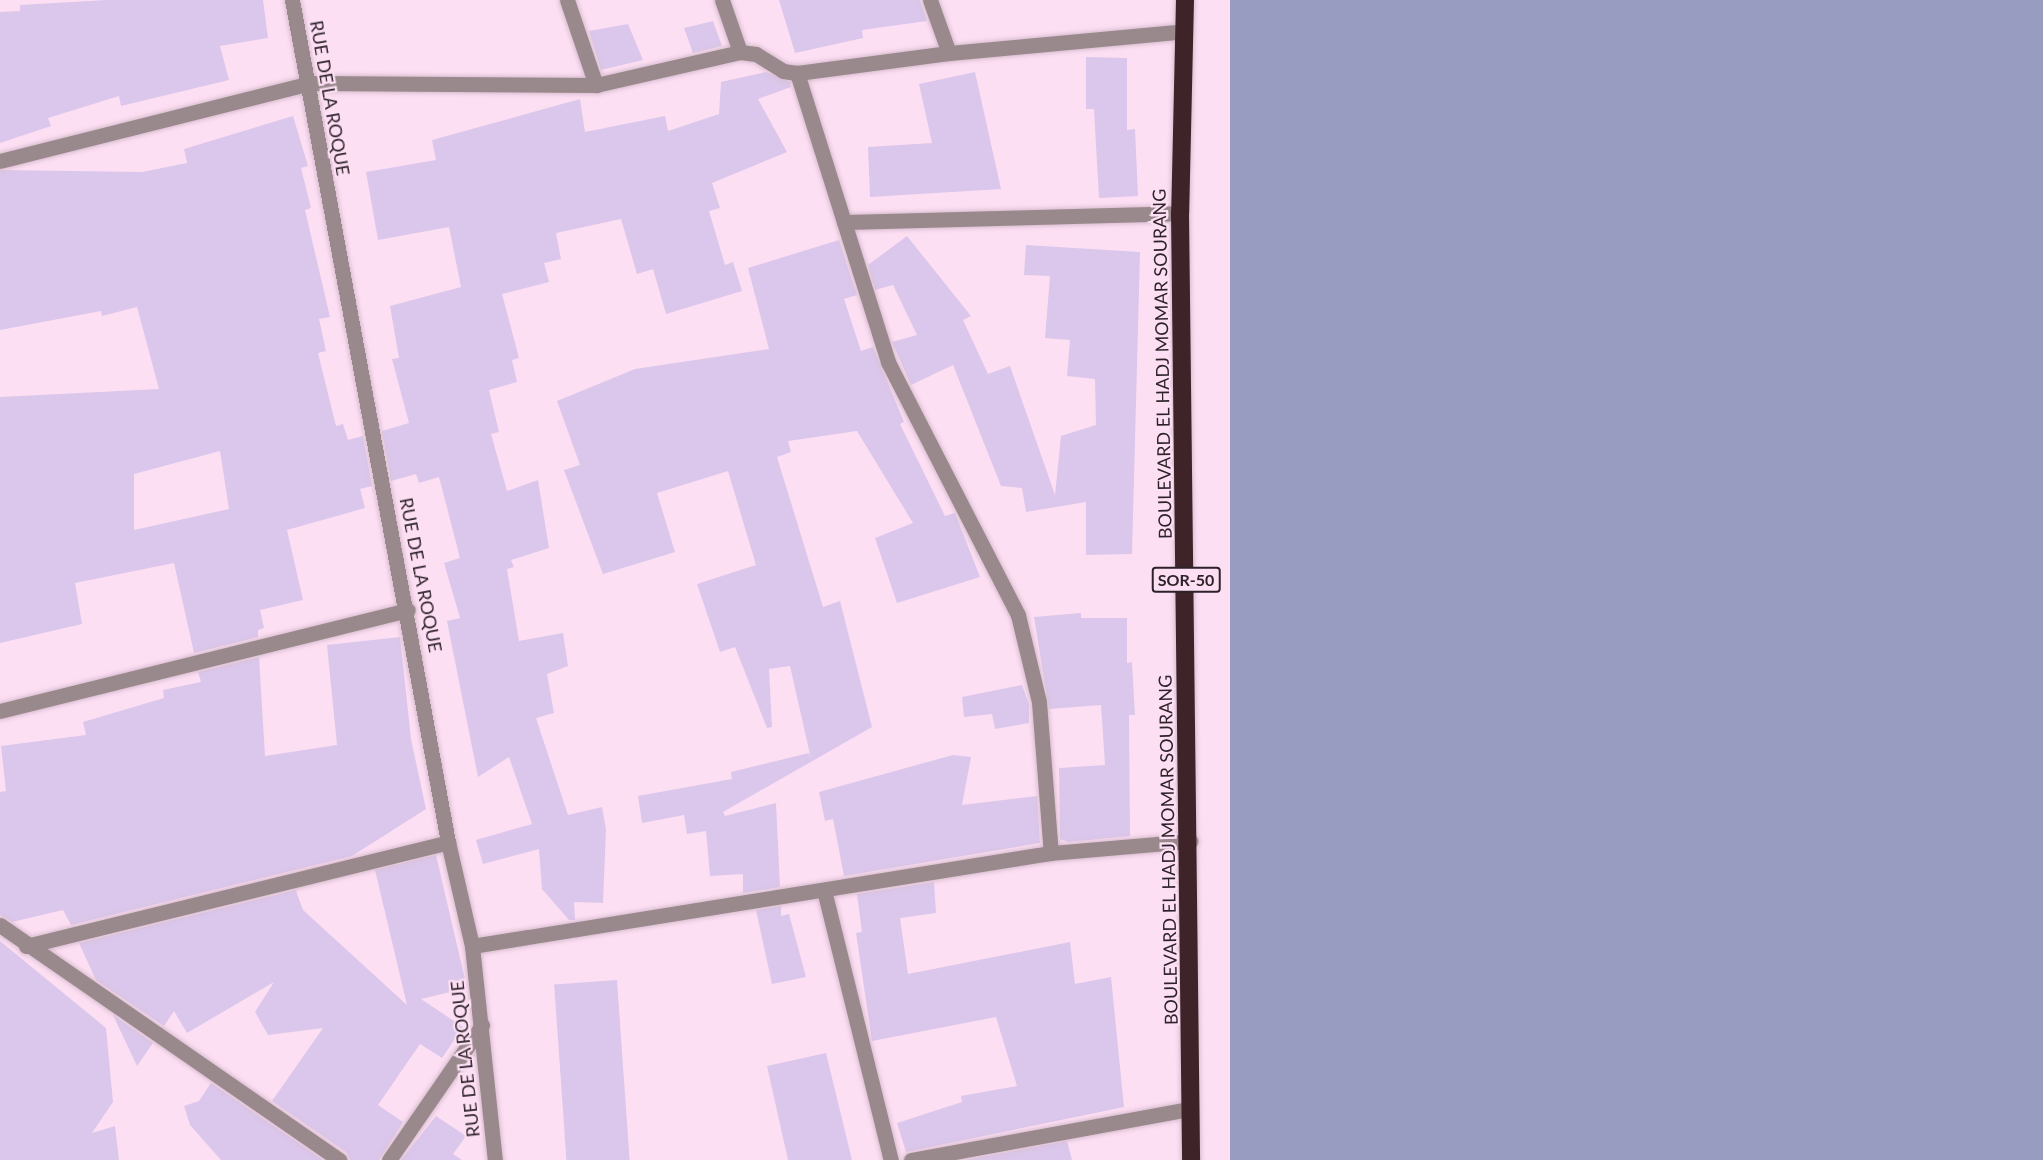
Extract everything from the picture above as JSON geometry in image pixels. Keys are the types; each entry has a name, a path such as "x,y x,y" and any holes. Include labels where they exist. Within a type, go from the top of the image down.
{"highway":[{"name":"BOULEVARD EL HADJ MOMAR SOURANG","path":"1185,0 1179,213 1190,841 1191,1160"}],"street":[{"name":"RUE DE LA ROQUE","path":"292,0 310,83 408,609 448,842 472,946 495,1160"},
{"path":"567,0 596,85"},
{"path":"722,0 740,52"},
{"path":"930,0 949,53"},
{"path":"0,161 310,83 596,85 740,52 756,54 783,71 797,73 949,53 1185,31"},
{"path":"797,73 888,362 1018,615 1039,702 1051,853"},
{"path":"844,222 1179,213"},
{"path":"0,711 408,609"},
{"path":"472,946 1051,853 1190,841"},
{"path":"26,946 448,842"},
{"path":"824,890 891,1160"},
{"path":"0,925 26,946 340,1160"},
{"path":"389,1160 482,1025"},
{"path":"911,1160 1190,1109"}],"water":[{"path":"1230,0 2043,0 2043,1160 1230,1160"}],"building":[{"path":"107,0 263,0 268,38 220,46 229,80 121,106 119,96 48,118 51,126 0,143 0,12 20,11 20,5"},
{"path":"779,0 920,0 927,21 862,30 863,38 795,53"},
{"path":"713,21 722,46 693,53 684,28"},
{"path":"628,24 643,60 601,70 589,31"},
{"path":"1086,57 1127,58 1127,130 1135,129 1138,196 1099,198 1094,109 1086,109"},
{"path":"766,72 790,82 791,87 758,99 787,152 712,183 720,208 709,211 725,265 733,262 742,291 666,314 653,269 637,274 621,219 556,233 561,259 544,263 549,282 502,294 519,358 512,360 517,382 489,390 499,432 491,434 507,491 538,480 549,548 511,560 514,567 507,569 519,641 563,633 568,666 547,674 554,713 536,718 568,815 602,807 606,829 603,903 574,902 575,920 569,920 542,889 539,849 483,864 476,840 532,824 509,757 478,777 447,621 460,618 444,563 460,558 439,477 419,483 416,474 391,481 382,431 409,423 392,359 399,358 390,306 461,287 449,227 378,240 366,172 436,160 432,140 580,99 585,132 665,116 668,131 719,114 721,82"},
{"path":"975,72 1001,189 870,197 868,147 932,143 919,84"},
{"path":"293,116 308,166 301,168 311,208 305,210 330,317 319,319 326,351 318,353 336,426 343,424 348,440 363,436 372,486 360,489 365,508 287,530 303,600 260,610 264,628 258,630 258,637 194,653 174,563 75,583 82,624 0,643 0,397 159,389 137,307 102,316 101,311 0,330 0,170 142,172 187,163 184,149","holes":["220,451 229,509 134,530 134,474"]},
{"path":"907,236 971,316 963,320 988,374 1010,366 1055,495 1061,436 1096,425 1095,379 1067,376 1070,340 1045,338 1050,276 1024,275 1026,245 1140,252 1132,554 1086,555 1086,502 1026,512 1022,488 1001,486 953,365 911,385 892,342 917,335 893,285 875,290 868,265"},
{"path":"839,240 857,295 844,299 861,351 873,347 904,422 900,424 945,516 955,513 980,577 897,603 875,538 913,523 857,431 788,441 791,452 777,457 823,607 840,601 872,727 723,812 725,816 776,803 780,887 743,893 743,874 710,876 706,831 687,834 684,815 642,823 638,796 732,779 731,772 809,753 811,759 790,666 769,669 772,727 767,728 735,647 720,652 697,584 756,565 728,471 657,493 675,552 603,574 564,470 580,465 557,401 635,369 769,349 748,268"},
{"path":"1081,613 1081,618 1127,618 1127,663 1132,662 1135,715 1129,715 1130,836 1068,842 1060,839 1059,768 1105,765 1101,705 1049,709 1034,617"},
{"path":"400,637 411,739 426,809 352,856 71,925 63,910 12,922 0,915 0,792 6,791 1,746 86,735 83,722 164,698 163,690 201,682 198,672 259,657 265,756 337,745 327,645"},
{"path":"1022,685 1029,704 1029,723 995,729 992,714 964,717 962,697"},
{"path":"953,755 971,757 962,805 1037,796 1040,843 844,876 833,819 825,821 819,792"},
{"path":"436,855 467,988 421,999 463,1027 442,1058 420,1044 378,1105 403,1122 379,1160 350,1160 346,1152 272,1101 323,1028 268,1035 255,1012 274,982 187,1033 174,1011 164,1026 96,980 79,943 300,889 296,891 303,910 407,1005 375,870"},
{"path":"934,882 936,913 900,918 908,974 1070,942 1075,984 1111,977 1124,1107 906,1152 897,1123 962,1102 961,1096 1017,1086 996,1017 872,1041 856,933 862,932 857,894"},
{"path":"781,906 781,916 789,914 806,977 772,984 756,910"},
{"path":"0,941 106,1028 113,1102 92,1133 115,1126 119,1160 0,1160"},
{"path":"617,980 630,1160 566,1160 554,984"},
{"path":"113,1015 153,1043 137,1066"},
{"path":"826,1053 852,1160 788,1160 767,1066"},
{"path":"211,1083 323,1160 221,1160 190,1125 184,1106 199,1101"},
{"path":"436,1116 466,1136 453,1154 462,1160 401,1160"},
{"path":"1067,1141 1072,1160 965,1160"}]}
